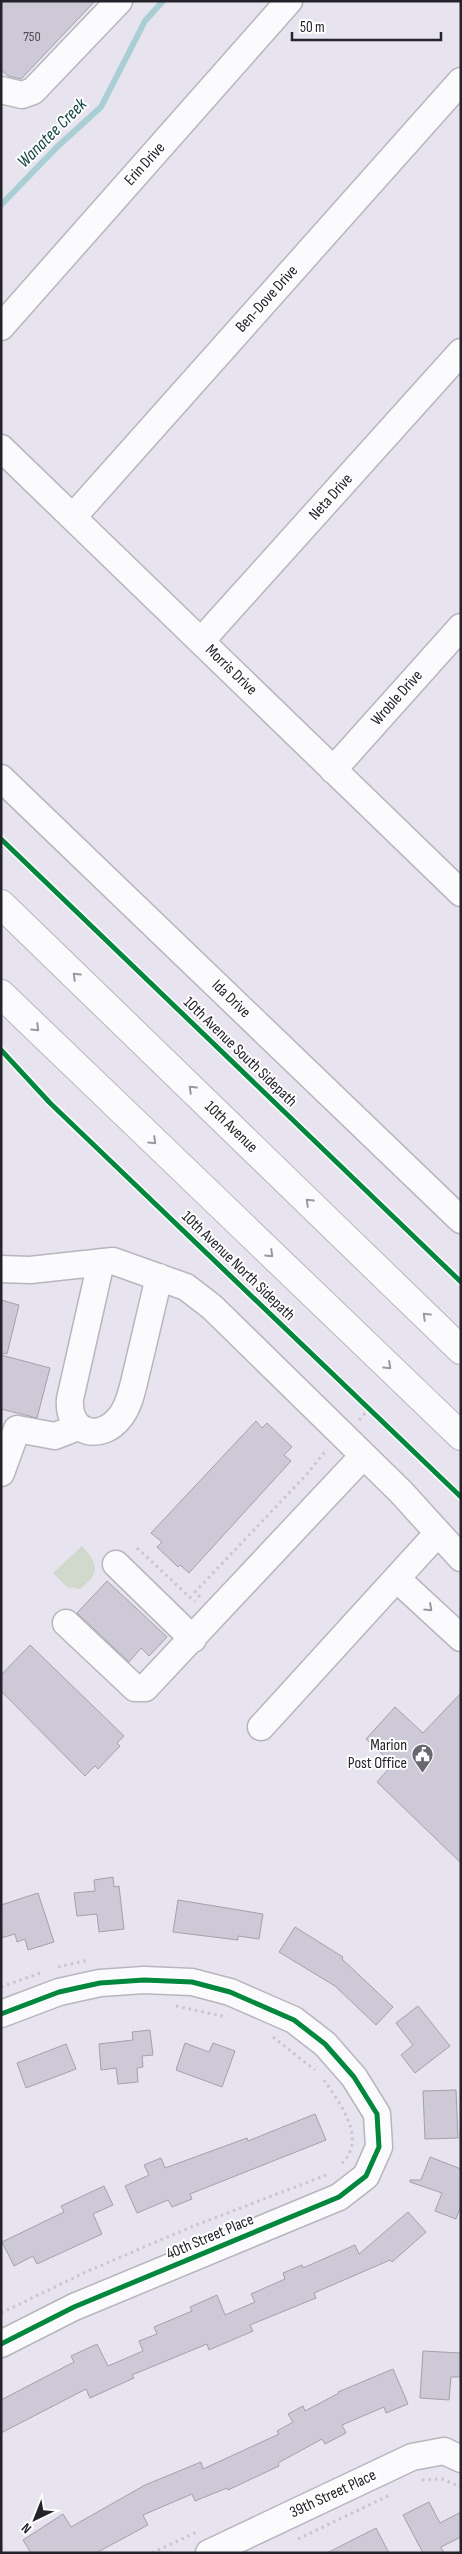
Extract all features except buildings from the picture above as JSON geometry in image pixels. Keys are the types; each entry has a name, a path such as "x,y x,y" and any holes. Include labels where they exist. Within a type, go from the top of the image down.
{"main road":[{"name":"10th Avenue","path":"1,904 461,1350"},
{"path":"1,994 461,1436"}],"street":[{"path":"1,90 22,95 33,91 119,1"},
{"name":"Erin Drive","path":"1,327 289,1"},
{"name":"Ben-Dove Drive","path":"72,517 461,81"},
{"name":"Neta Drive","path":"201,642 461,352"},
{"name":"Morris Drive","path":"1,448 461,893"},
{"name":"Wroble Drive","path":"333,770 461,626"},
{"name":"Ida Drive","path":"1,778 461,1220"},
{"path":"1,1269 30,1270 113,1261 186,1287 212,1307 401,1492 437,1534 461,1558"},
{"path":"78,1427 69,1413 70,1399 101,1262"},
{"path":"1,1473 17,1429 55,1436 78,1427 94,1432 110,1428 122,1415 132,1389 160,1277"},
{"path":"66,1623 134,1688 145,1688 363,1456"},
{"path":"261,1727 437,1534"},
{"path":"116,1564 193,1638"},
{"path":"397,1579 461,1638"},
{"name":"40th Street Place","path":"1,2014 59,1992 100,1982 144,1980 192,1982 230,1992 294,2020 325,2044 354,2077 376,2114 379,2147 366,2176 339,2196 74,2307 1,2344"},
{"name":"39th Street Place","path":"209,2553 412,2457 444,2452 461,2459"}],"path":[{"path":"362,1403 376,1416"},
{"path":"206,1603 195,1592 342,1435 369,1409"},
{"path":"137,1548 201,1607"},
{"path":"1,1987 59,1966 93,1960"},
{"path":"167,2004 232,2020"},
{"path":"1,2313 88,2271 182,2231 328,2174 344,2161 351,2149 352,2131 346,2112 320,2074 268,2034"},
{"path":"420,2480 442,2479 461,2487"},
{"path":"290,2542 394,2493"},
{"path":"1,2547 5,2553"}],"shaded area":[{"path":"82,1546 94,1563 94,1573 80,1589 67,1587 53,1573"}],"waterway":[{"name":"Wanatee Creek","path":"1,205 57,147 101,107 145,21 163,1"}],"cycle path":[{"name":"10th Avenue South Sidepath","path":"1,839 461,1282"},
{"name":"10th Avenue North Sidepath","path":"1,1050 50,1103 461,1497"},
{"path":"1,2014 59,1992 100,1983 144,1980 192,1982 230,1992 294,2020 325,2044 354,2077 377,2114 379,2147 366,2176 339,2197 74,2307 1,2344"}],"place":[{"name":"Marion Post Office","path":"423,1773"}]}
